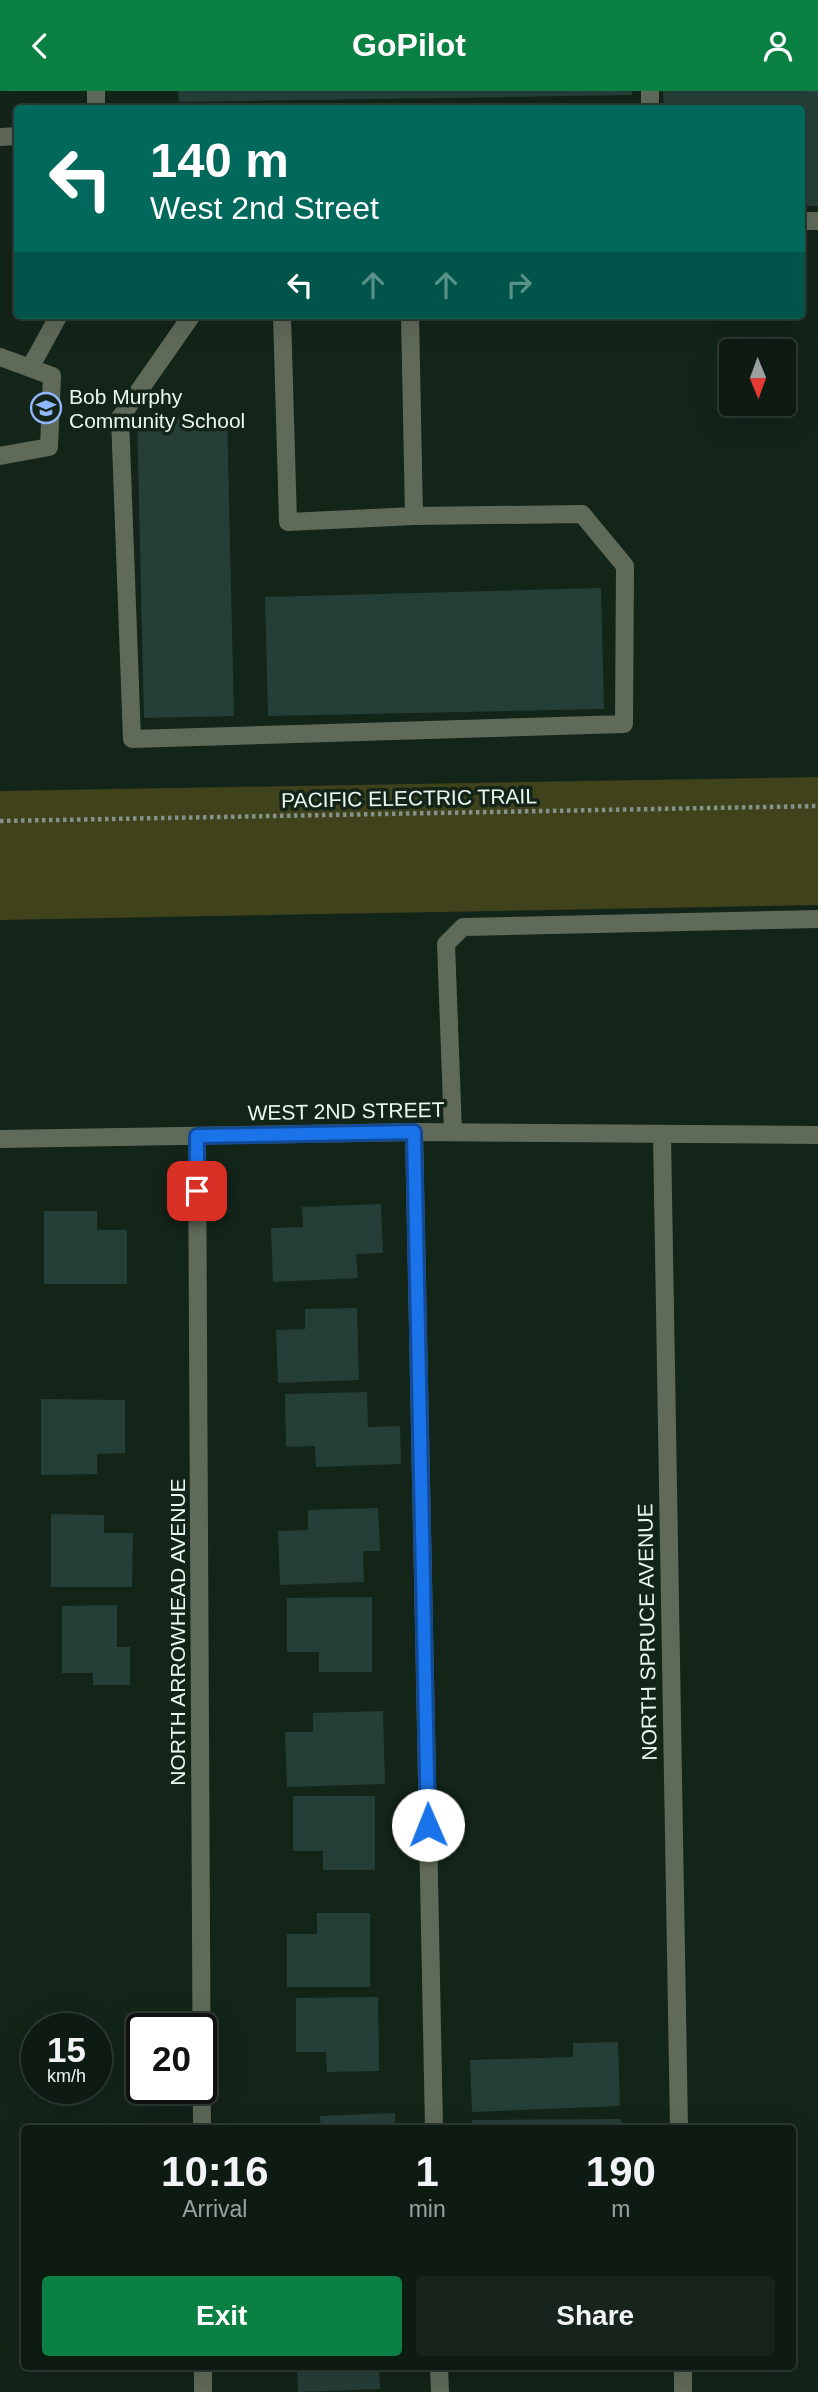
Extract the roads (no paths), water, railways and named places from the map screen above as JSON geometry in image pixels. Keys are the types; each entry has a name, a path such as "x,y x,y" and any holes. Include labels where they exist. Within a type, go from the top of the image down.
{"street":[{"path":"30,368 57,319"},
{"path":"189,319 120,418 132,739 624,724 625,566 582,514 414,516 288,522 282,319"},
{"path":"410,319 414,516"},
{"path":"0,357 52,376 49,447 0,456"},
{"path":"453,1132 446,944 463,926 818,919"},
{"path":"414,1132 434,2125"},
{"name":"WEST 2ND STREET","path":"0,1139 414,1132 818,1135"},
{"name":"NORTH SPRUCE AVENUE","path":"662,1135 679,2125"},
{"name":"NORTH ARROWHEAD AVENUE","path":"197,1136 202,2125"},
{"path":"203,2370 204,2392"},
{"path":"439,2370 440,2392"},
{"path":"683,2370 683,2392"}],"place":[{"name":"Bob Murphy Community School","path":"46,408"}]}
